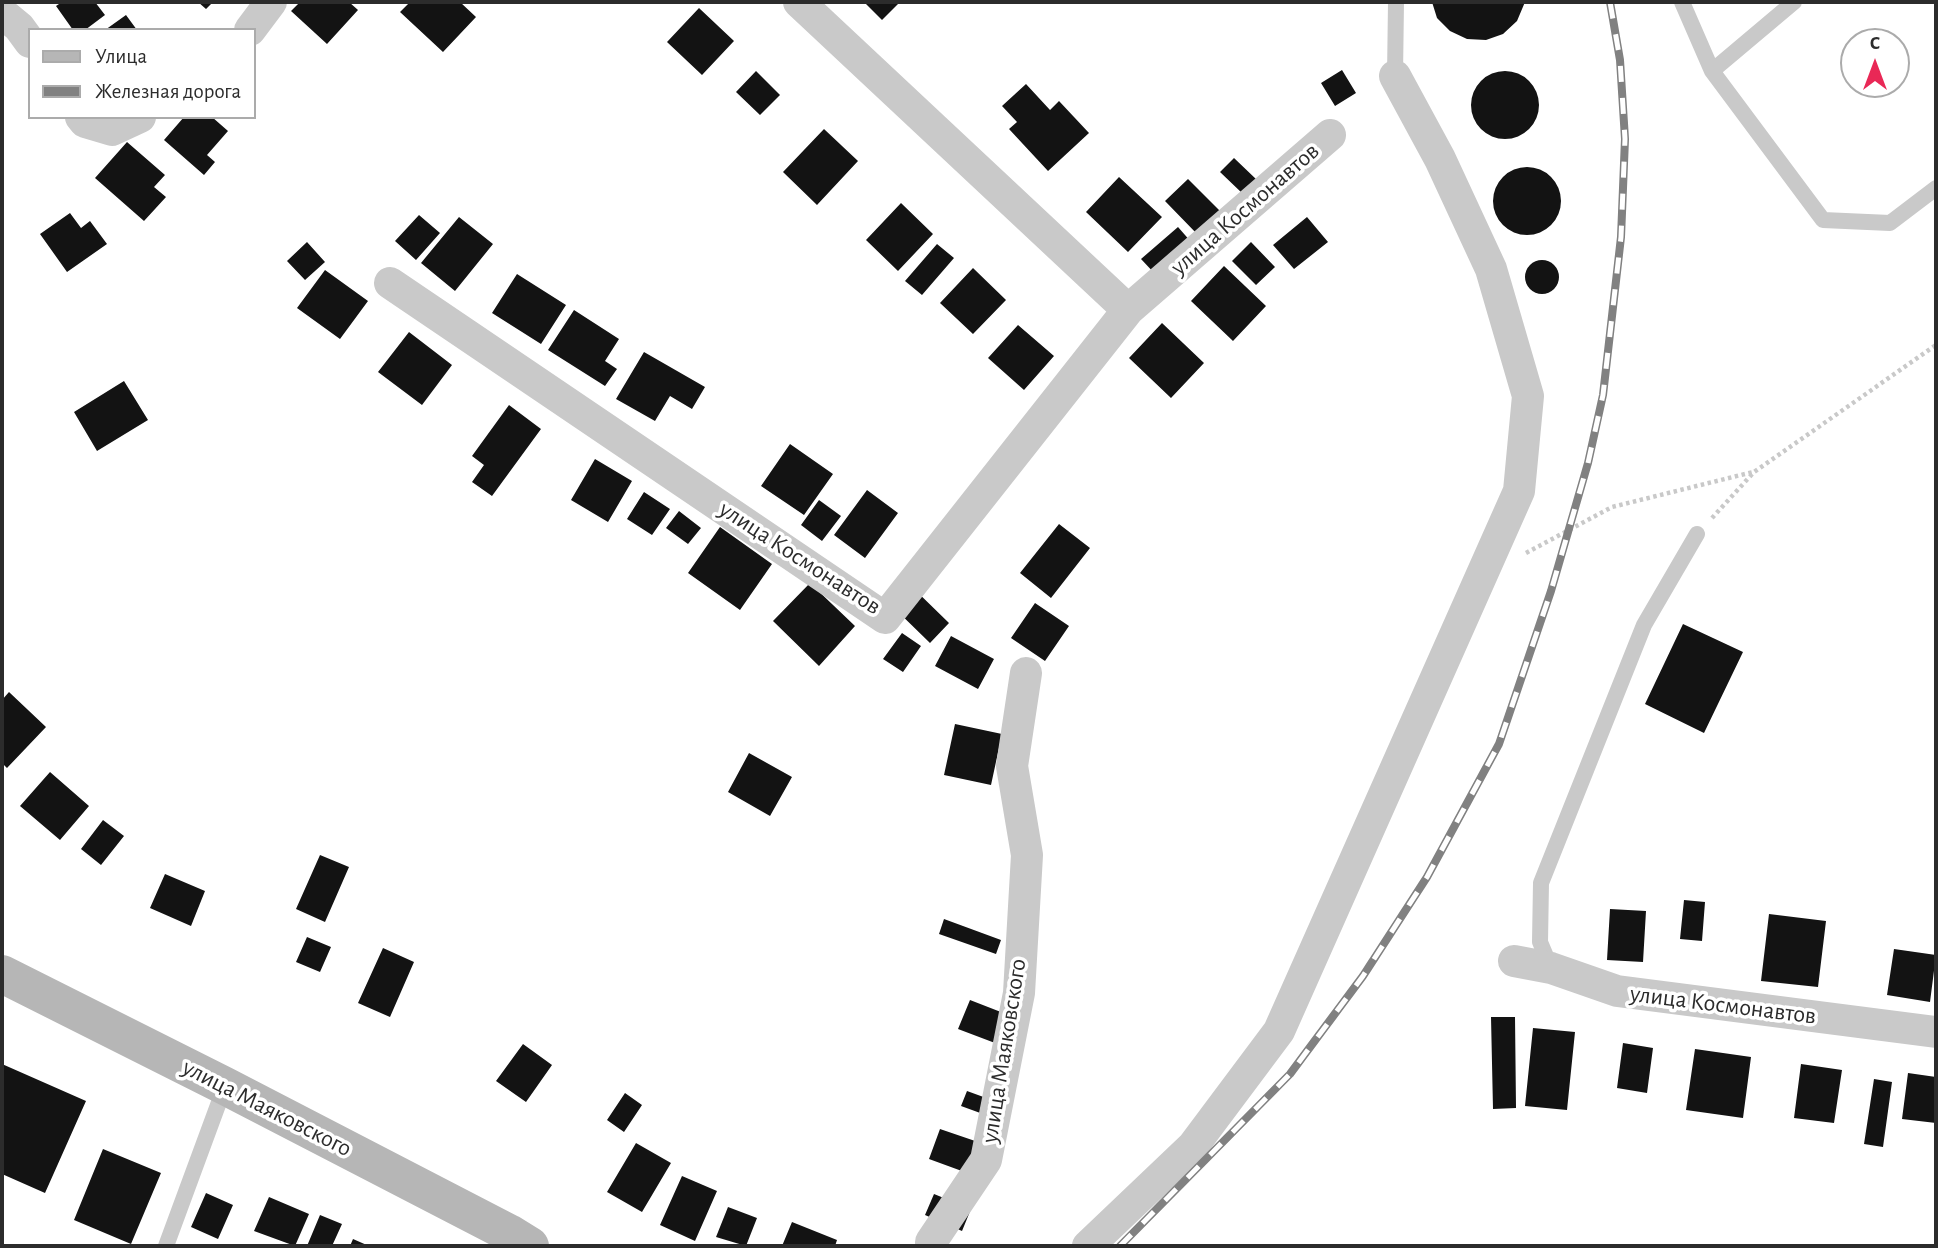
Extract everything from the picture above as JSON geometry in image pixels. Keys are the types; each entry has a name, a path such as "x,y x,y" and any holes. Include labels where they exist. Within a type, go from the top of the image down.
{"main road":[{"name":"улица Маяковского","path":"2,974 497,1226 530,1246"}],"street":[{"path":"252,28 271,2"},
{"path":"799,2 1128,310"},
{"path":"2,13 19,27 28,39"},
{"path":"1088,1246 1193,1146 1279,1031 1519,491 1528,396 1491,270 1440,159 1395,76"},
{"path":"83,119 112,130 136,119"},
{"name":"улица Космонавтов","path":"390,283 885,618 1128,310 1330,135"},
{"name":"улица Маяковского","path":"931,1246 931,1242 986,1160 1019,993 1027,855 1012,766 1026,673"},
{"name":"улица Космонавтов","path":"1514,961 1551,968 1617,991 1936,1032"}],"lane":[{"path":"1395,76 1396,2"},
{"path":"1682,2 1712,71 1823,220 1890,223 1936,188"},
{"path":"1712,71 1794,2"},
{"path":"1551,968 1540,942 1541,883 1644,625 1697,534"},
{"path":"166,1246 225,1086"}],"path":[{"path":"1697,534 1754,472 1936,345"},
{"path":"1524,554 1612,507 1754,472"}],"building":[{"path":"62,2 95,2 105,15 88,28 72,28 56,6"},
{"path":"198,2 213,2 206,9"},
{"path":"300,2 349,2 358,10 327,44 291,11"},
{"path":"410,2 460,2 476,17 443,52 400,12"},
{"path":"864,2 900,2 882,20"},
{"path":"1432,2 1525,2 1517,21 1503,34 1486,40 1467,39 1450,31 1437,18"},
{"path":"699,8 734,41 702,75 667,42"},
{"path":"126,15 136,28 108,28"},
{"path":"1342,70 1356,93 1335,106 1321,83"},
{"path":"756,71 780,95 760,115 736,92"},
{"path":"1505,71 1518,74 1529,81 1536,92 1539,105 1536,118 1529,129 1518,136 1505,139 1492,136 1481,129 1474,118 1471,105 1474,92 1481,81 1492,74"},
{"path":"1026,84 1050,110 1059,101 1089,133 1048,171 1009,129 1017,122 1002,106"},
{"path":"182,119 214,119 228,131 207,155 215,162 204,175 164,140"},
{"path":"824,129 858,161 817,205 783,172"},
{"path":"127,142 165,175 154,187 166,197 144,221 95,178"},
{"path":"1234,158 1257,180 1243,194 1220,172"},
{"path":"1527,167 1540,170 1551,177 1558,188 1561,201 1558,214 1551,225 1540,232 1527,235 1514,232 1503,225 1496,214 1493,201 1496,188 1503,177 1514,170"},
{"path":"1119,177 1162,217 1128,252 1086,212"},
{"path":"1188,179 1221,212 1198,235 1165,201"},
{"path":"901,203 933,234 898,271 866,240"},
{"path":"70,213 81,228 90,221 107,244 67,272 40,234"},
{"path":"419,215 440,233 416,260 395,241"},
{"path":"459,217 493,244 455,291 421,263"},
{"path":"1307,217 1328,242 1294,269 1273,245"},
{"path":"1178,227 1192,243 1156,275 1141,259"},
{"path":"307,242 325,262 305,280 287,261"},
{"path":"1251,242 1275,267 1256,285 1232,261"},
{"path":"937,244 954,258 922,295 905,281"},
{"path":"1542,260 1554,265 1559,277 1554,289 1542,294 1530,289 1525,277 1530,265"},
{"path":"1224,266 1266,306 1233,341 1191,301"},
{"path":"973,268 1006,300 973,334 940,303"},
{"path":"325,270 368,301 340,339 297,308"},
{"path":"517,274 566,305 541,344 492,313"},
{"path":"574,310 619,339 605,361 617,369 605,386 548,350"},
{"path":"1162,323 1204,363 1171,398 1129,358"},
{"path":"1018,325 1054,356 1024,390 988,358"},
{"path":"409,332 452,365 422,405 378,372"},
{"path":"644,352 705,387 692,409 670,396 655,421 616,399"},
{"path":"124,381 148,420 97,451 74,412"},
{"path":"509,405 541,429 492,496 472,482 484,465 472,456"},
{"path":"790,444 833,474 804,515 761,486"},
{"path":"595,459 632,481 608,522 571,500"},
{"path":"867,490 898,513 865,558 834,535"},
{"path":"644,492 670,509 652,535 627,519"},
{"path":"819,500 841,516 822,541 801,525"},
{"path":"679,511 701,528 688,544 666,528"},
{"path":"1059,524 1090,548 1051,598 1020,573"},
{"path":"720,527 772,564 740,610 688,573"},
{"path":"810,583 855,626 819,666 773,621"},
{"path":"909,584 949,623 930,643 890,604"},
{"path":"1035,603 1069,626 1045,661 1011,638"},
{"path":"1683,624 1743,652 1704,733 1645,704"},
{"path":"902,633 921,646 903,672 883,659"},
{"path":"951,636 994,659 978,689 935,666"},
{"path":"9,692 46,727 7,768 2,763 2,700"},
{"path":"955,724 1002,734 991,785 944,775"},
{"path":"749,753 792,777 770,816 728,792"},
{"path":"50,772 89,806 60,840 20,806"},
{"path":"103,820 124,836 101,865 81,849"},
{"path":"320,855 349,867 325,922 296,909"},
{"path":"165,874 205,891 191,926 150,908"},
{"path":"1684,900 1705,902 1702,941 1680,939"},
{"path":"1610,909 1646,911 1643,962 1607,960"},
{"path":"1769,914 1826,921 1818,987 1761,981"},
{"path":"944,919 1001,940 996,954 939,934"},
{"path":"307,937 331,947 320,972 296,962"},
{"path":"383,948 414,962 390,1017 358,1003"},
{"path":"1894,949 1936,955 1930,1002 1887,995"},
{"path":"970,1000 1006,1014 995,1043 958,1029"},
{"path":"1491,1017 1515,1017 1516,1108 1493,1109"},
{"path":"1533,1028 1575,1032 1567,1110 1525,1106"},
{"path":"1623,1043 1653,1048 1647,1093 1617,1088"},
{"path":"523,1044 552,1065 526,1102 496,1081"},
{"path":"1695,1049 1751,1057 1743,1118 1686,1110"},
{"path":"2,1064 86,1101 45,1193 2,1174"},
{"path":"1801,1064 1842,1070 1834,1123 1794,1118"},
{"path":"1908,1073 1936,1077 1936,1123 1902,1119"},
{"path":"1874,1079 1892,1082 1883,1147 1864,1144"},
{"path":"967,1091 989,1099 983,1114 961,1106"},
{"path":"625,1093 642,1105 624,1132 607,1120"},
{"path":"940,1129 981,1143 970,1174 929,1159"},
{"path":"636,1143 671,1163 642,1212 607,1192"},
{"path":"103,1149 161,1173 131,1244 74,1220"},
{"path":"682,1176 717,1191 695,1241 660,1225"},
{"path":"206,1193 233,1205 218,1239 191,1227"},
{"path":"934,1194 971,1209 962,1231 925,1215"},
{"path":"269,1197 309,1214 295,1246 254,1231"},
{"path":"728,1207 757,1218 746,1246 716,1237"},
{"path":"320,1215 342,1224 332,1246 307,1246"},
{"path":"792,1222 837,1240 835,1246 782,1246"},
{"path":"353,1239 369,1246 350,1246"}],"railway":[{"path":"1120,1246 1290,1074 1363,976 1427,877 1499,744 1551,591 1588,463 1603,395 1621,237 1625,139 1620,60 1610,2"}]}
